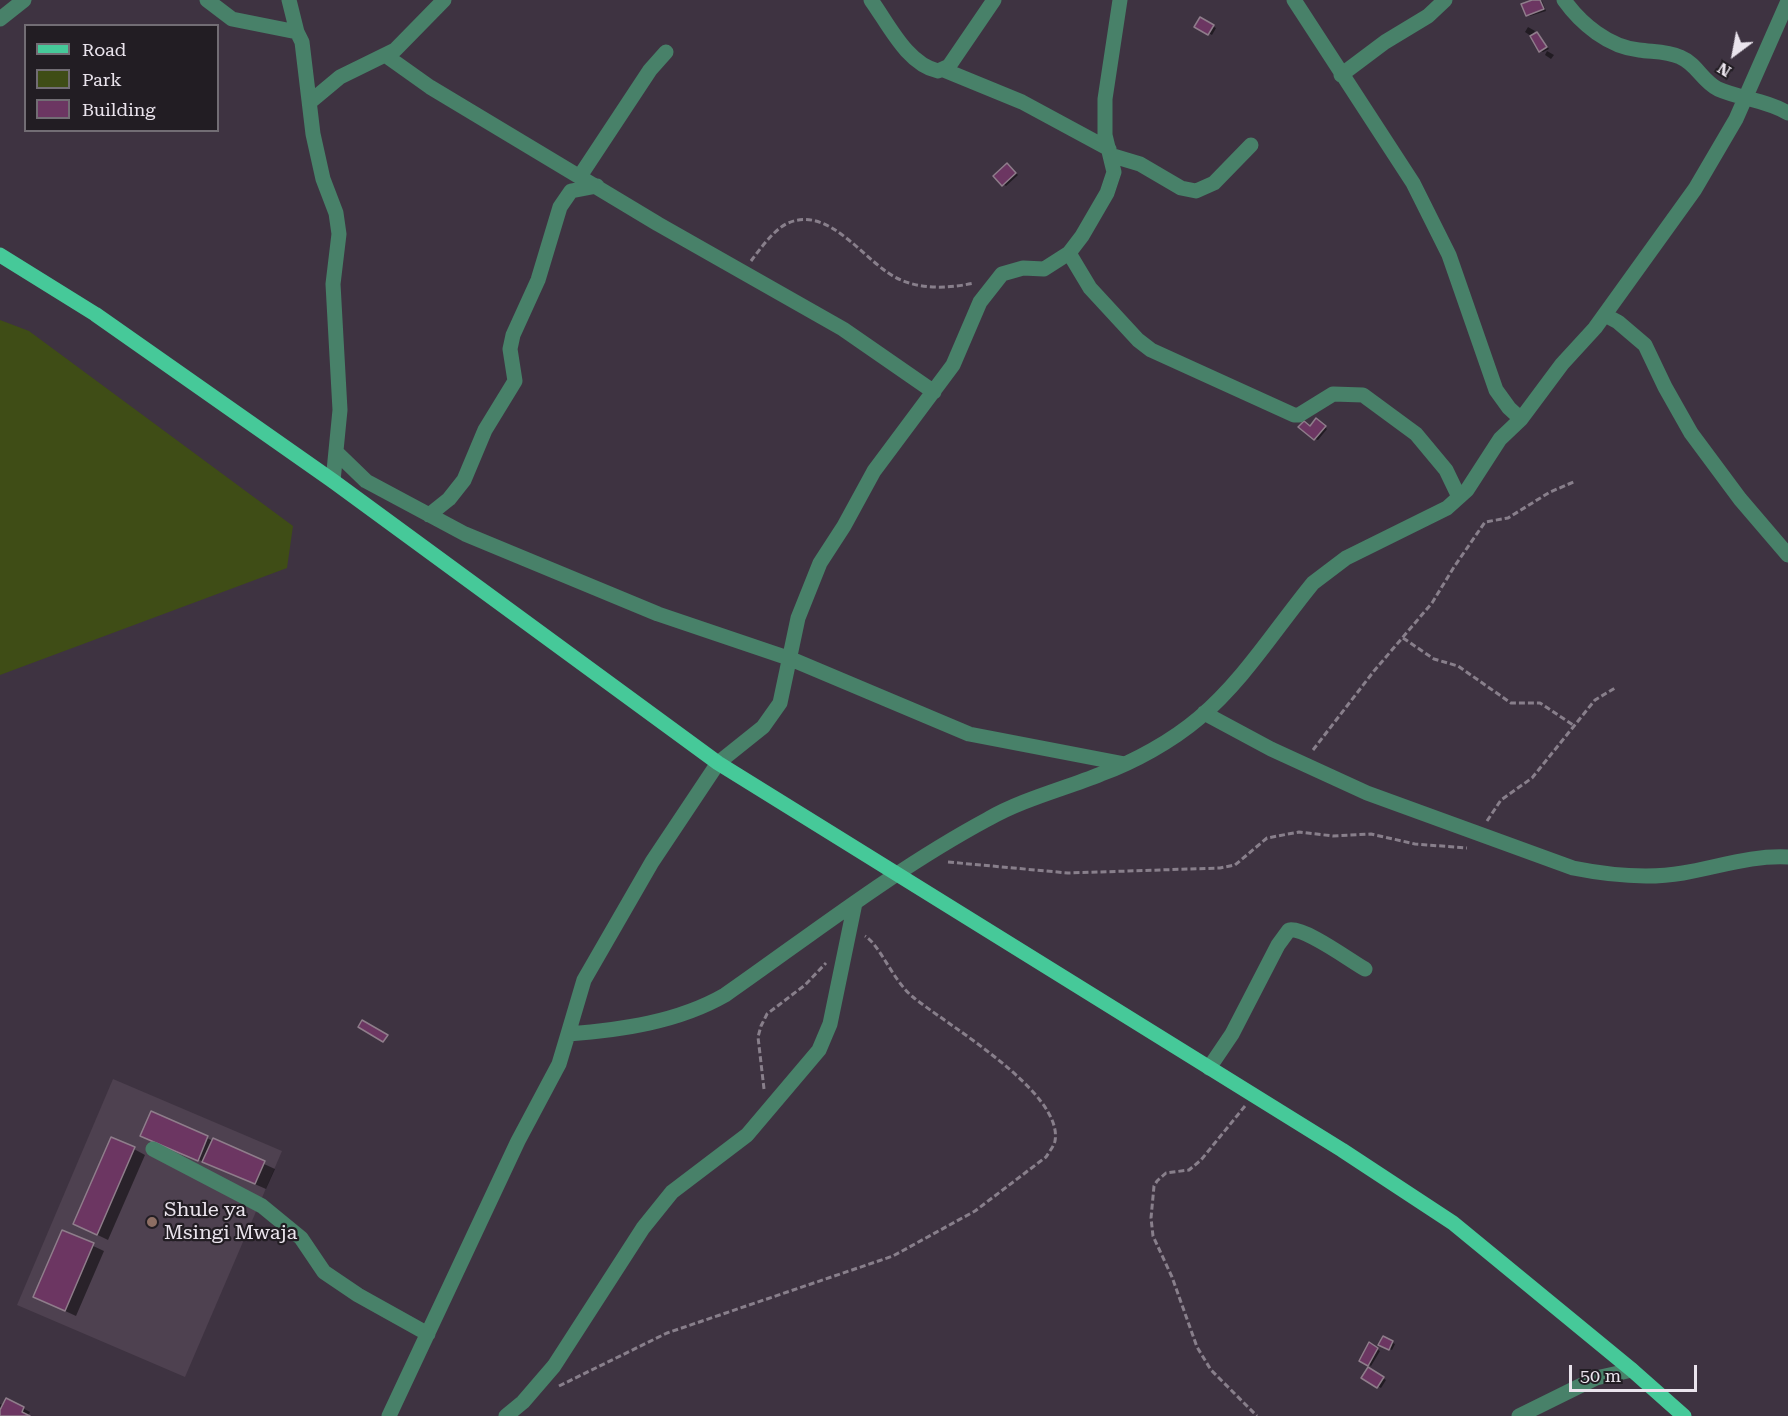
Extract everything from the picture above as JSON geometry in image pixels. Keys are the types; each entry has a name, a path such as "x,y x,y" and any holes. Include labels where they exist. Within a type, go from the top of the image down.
{"main road":[{"path":"0,255 95,314 333,481 718,764 1255,1096 1453,1223 1632,1370 1684,1416"}],"street":[{"path":"0,19 24,0"},
{"path":"207,0 232,19 248,25 297,32"},
{"path":"289,0 297,32 302,42 318,159 336,213 339,234 333,284 340,410 333,481"},
{"path":"310,102 340,77 385,55 407,38 444,0"},
{"path":"872,0 899,40 919,62 934,70 944,70 1022,102 1109,152 1140,164 1181,188 1196,191 1214,183 1251,145"},
{"path":"944,70 994,0"},
{"path":"389,1416 518,1141 559,1064 577,1000 594,962 652,861 718,764 769,721 784,695 798,618 820,563 844,526 874,471 953,365 980,302 997,279 1011,270 1044,269 1069,253 1083,236 1112,183 1114,172 1105,135 1105,99 1120,0"},
{"path":"1294,0 1413,183 1449,255 1496,390 1509,408 1521,419"},
{"path":"1341,75 1385,42 1428,16 1445,0"},
{"path":"1564,0 1578,17 1604,37 1637,50 1677,55 1694,63 1715,87 1747,96 1788,113"},
{"path":"568,1034 647,1023 703,1007 919,859 990,817 1125,764 1204,713 1220,700 1313,583 1346,558 1448,508 1459,497 1500,439 1521,419 1562,364 1605,315 1695,189 1737,119 1788,1"},
{"path":"580,176 650,70 666,52"},
{"path":"385,55 430,87 741,272 843,329 934,392"},
{"path":"429,515 450,498 464,480 485,430 515,381 510,350 513,335 538,280 560,207 571,191 597,186"},
{"path":"1069,253 1090,288 1138,340 1151,350 1294,415 1299,415 1333,393 1363,395 1416,434 1446,470 1459,497"},
{"path":"1605,315 1645,345 1691,433 1740,499 1788,555"},
{"path":"336,452 366,481 495,549 658,614 791,659 969,734 1125,764"},
{"path":"1204,713 1302,764 1367,793 1559,864 1612,873 1681,873 1735,862 1788,857"},
{"path":"506,1416 523,1402 554,1366 643,1228 672,1192 732,1148 814,1057 824,1040 840,986 855,903"},
{"path":"1209,1068 1232,1034 1278,945 1289,930 1298,930 1312,937 1365,969"},
{"path":"153,1149 262,1206 301,1238 324,1272 358,1296 428,1334"},
{"path":"1519,1416 1596,1378 1632,1370"}],"path":[{"path":"741,272 784,225 804,221 817,222 842,233 870,259 901,280 939,288 997,279"},
{"path":"1302,764 1432,603 1485,522 1508,518 1550,492 1576,481"},
{"path":"1403,638 1434,659 1458,666 1511,703 1540,703 1573,724"},
{"path":"1475,832 1484,825 1501,800 1532,778 1573,724 1595,700 1615,688"},
{"path":"919,859 1068,873 1220,868 1235,865 1267,838 1299,832 1333,836 1371,834 1415,844 1475,848"},
{"path":"551,1390 667,1333 893,1256 975,1211 1046,1156 1052,1148 1055,1132 1049,1114 1021,1081 973,1038 913,998 892,975 872,940 850,928"},
{"path":"764,1114 758,1037 761,1026 766,1014 805,985 828,960"},
{"path":"1255,1096 1229,1122 1201,1160 1189,1170 1166,1173 1158,1181 1154,1186 1150,1218 1153,1236 1172,1277 1197,1347 1211,1370 1257,1416"}],"shaded area":[{"path":"113,1079 282,1151 185,1377 17,1305"}],"green space":[{"path":"0,320 29,331 293,526 287,568 0,675"}],"building":[{"path":"1540,0 1544,9 1526,16 1521,4"},
{"path":"1200,17 1214,25 1208,35 1194,27"},
{"path":"1537,32 1547,47 1539,52 1530,36"},
{"path":"1007,163 1016,173 1002,186 993,176"},
{"path":"1316,418 1326,426 1314,440 1298,427 1304,421 1310,426"},
{"path":"362,1020 388,1035 383,1042 358,1027"},
{"path":"151,1111 208,1136 198,1161 140,1136"},
{"path":"111,1137 135,1147 97,1235 73,1224"},
{"path":"213,1138 265,1161 255,1184 202,1162"},
{"path":"62,1230 94,1243 65,1311 33,1297"},
{"path":"1383,1336 1393,1341 1389,1350 1378,1345"},
{"path":"1369,1342 1378,1348 1368,1366 1359,1361"},
{"path":"1368,1367 1384,1377 1377,1388 1361,1378"},
{"path":"6,1398 24,1407 22,1412 30,1416 0,1416 0,1410"}],"place":[{"name":"Shule ya Msingi Mwaja","path":"152,1222"}]}
